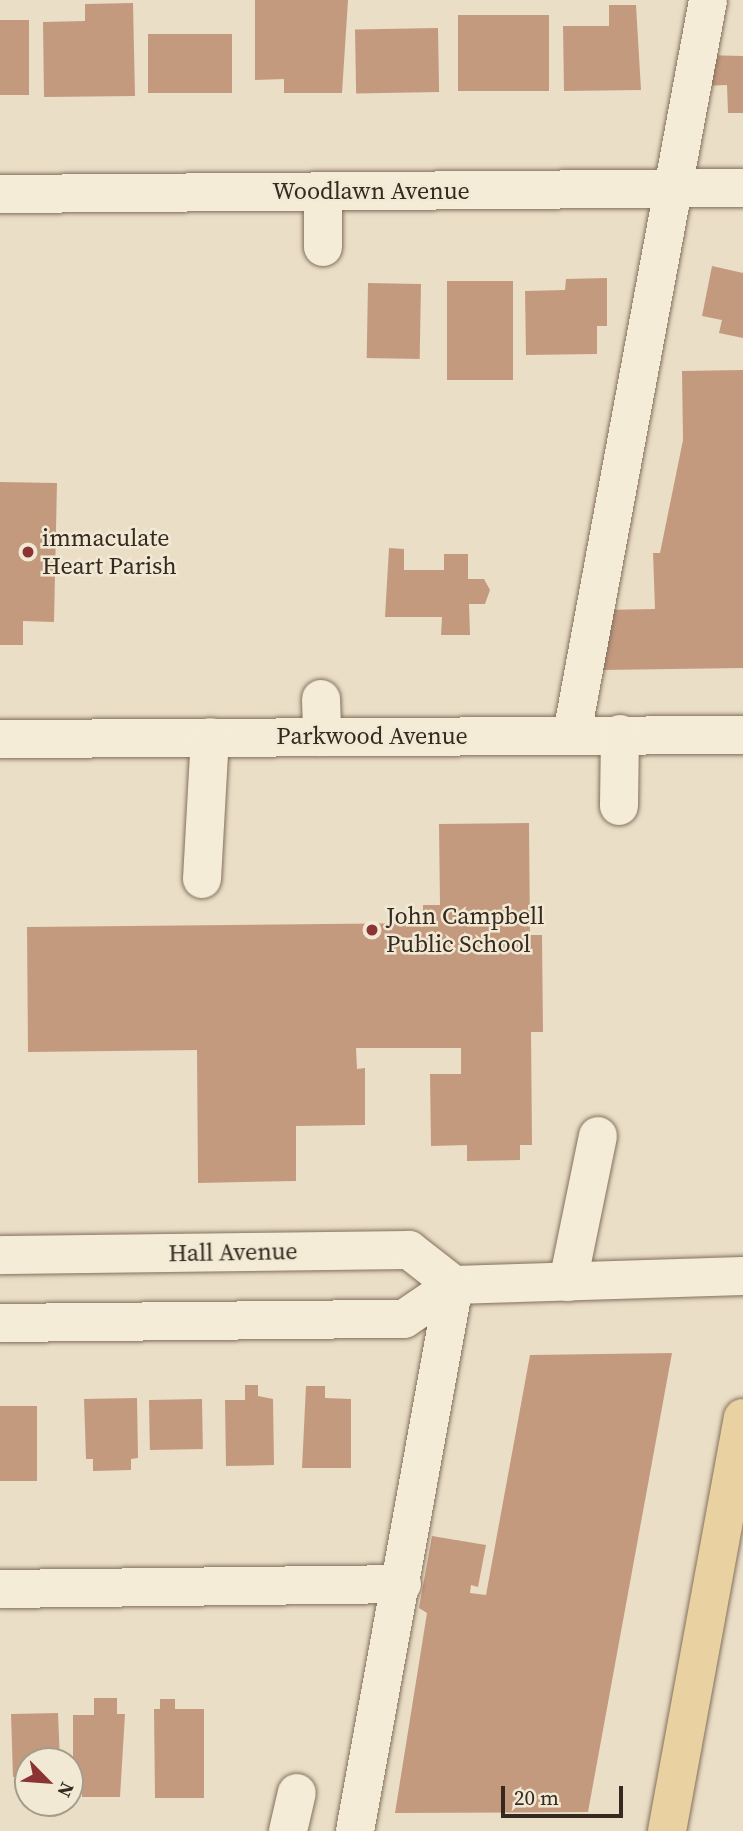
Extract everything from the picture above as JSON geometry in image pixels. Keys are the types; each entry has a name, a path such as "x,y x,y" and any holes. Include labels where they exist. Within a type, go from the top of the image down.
{"main road":[{"path":"667,1831 743,1418"}],"street":[{"path":"572,734 708,0"},
{"name":"Woodlawn Avenue","path":"0,194 743,188"},
{"path":"323,191 323,247"},
{"path":"321,699 322,737"},
{"path":"619,806 620,734"},
{"name":"Parkwood Avenue","path":"0,739 743,735"},
{"path":"202,879 210,737"},
{"path":"568,1282 598,1136"},
{"name":"Hall Avenue","path":"0,1255 409,1250 454,1285"},
{"path":"0,1323 404,1319 454,1285 743,1276"},
{"path":"355,1831 402,1584 454,1285"},
{"path":"0,1589 402,1584"},
{"path":"288,1831 297,1793"}],"building":[{"path":"255,0 348,0 342,93 284,93 284,79 255,80"},
{"path":"133,3 135,96 44,97 43,22 85,21 85,4"},
{"path":"609,5 636,5 641,90 564,91 563,26 609,26"},
{"path":"458,15 549,15 549,91 458,91"},
{"path":"0,20 29,20 29,95 0,95"},
{"path":"438,28 439,92 356,93 355,29"},
{"path":"148,34 232,34 232,93 148,93"},
{"path":"702,55 743,56 743,113 728,113 727,85 701,86"},
{"path":"712,266 743,273 743,338 719,333 722,320 702,316"},
{"path":"607,278 607,326 597,326 597,354 526,355 525,291 565,290 566,279"},
{"path":"447,281 513,281 513,380 447,380"},
{"path":"368,283 421,284 420,359 367,358"},
{"path":"743,370 743,668 602,670 601,610 655,609 653,553 660,553 683,440 682,371"},
{"name":"immaculate Heart Parish","path":"0,482 57,483 54,622 23,621 23,645 0,645"},
{"path":"389,548 404,549 404,570 444,570 444,554 468,554 468,579 484,579 490,590 485,604 469,604 470,635 441,635 442,617 385,617"},
{"path":"529,823 530,935 542,935 543,1032 531,1032 532,1145 520,1145 520,1160 467,1161 467,1145 431,1146 430,1074 461,1074 461,1048 356,1048 357,1069 365,1068 365,1125 296,1126 296,1181 198,1183 197,1050 28,1052 27,927 423,923 423,905 440,905 439,824"},
{"path":"672,1353 588,1812 395,1813 427,1613 419,1608 432,1536 486,1545 478,1587 471,1585 470,1593 486,1595 530,1355"},
{"path":"245,1385 258,1385 258,1396 273,1399 274,1465 226,1466 225,1400 245,1400"},
{"path":"306,1386 325,1386 325,1398 351,1399 351,1468 302,1468"},
{"path":"137,1398 138,1458 131,1459 131,1470 93,1471 93,1459 86,1459 84,1399"},
{"path":"202,1399 203,1449 150,1450 149,1400"},
{"path":"0,1406 37,1406 37,1481 0,1481"},
{"path":"94,1698 117,1698 117,1714 125,1714 120,1797 84,1797 84,1747 73,1747 73,1715 94,1715"},
{"path":"160,1699 175,1699 175,1709 204,1709 204,1798 155,1798 154,1709 160,1709"},
{"path":"58,1713 59,1747 14,1747 14,1777 13,1777 11,1714"}],"place":[{"name":"immaculate Heart Parish","path":"28,552"},
{"name":"John Campbell Public School","path":"372,930"}]}
